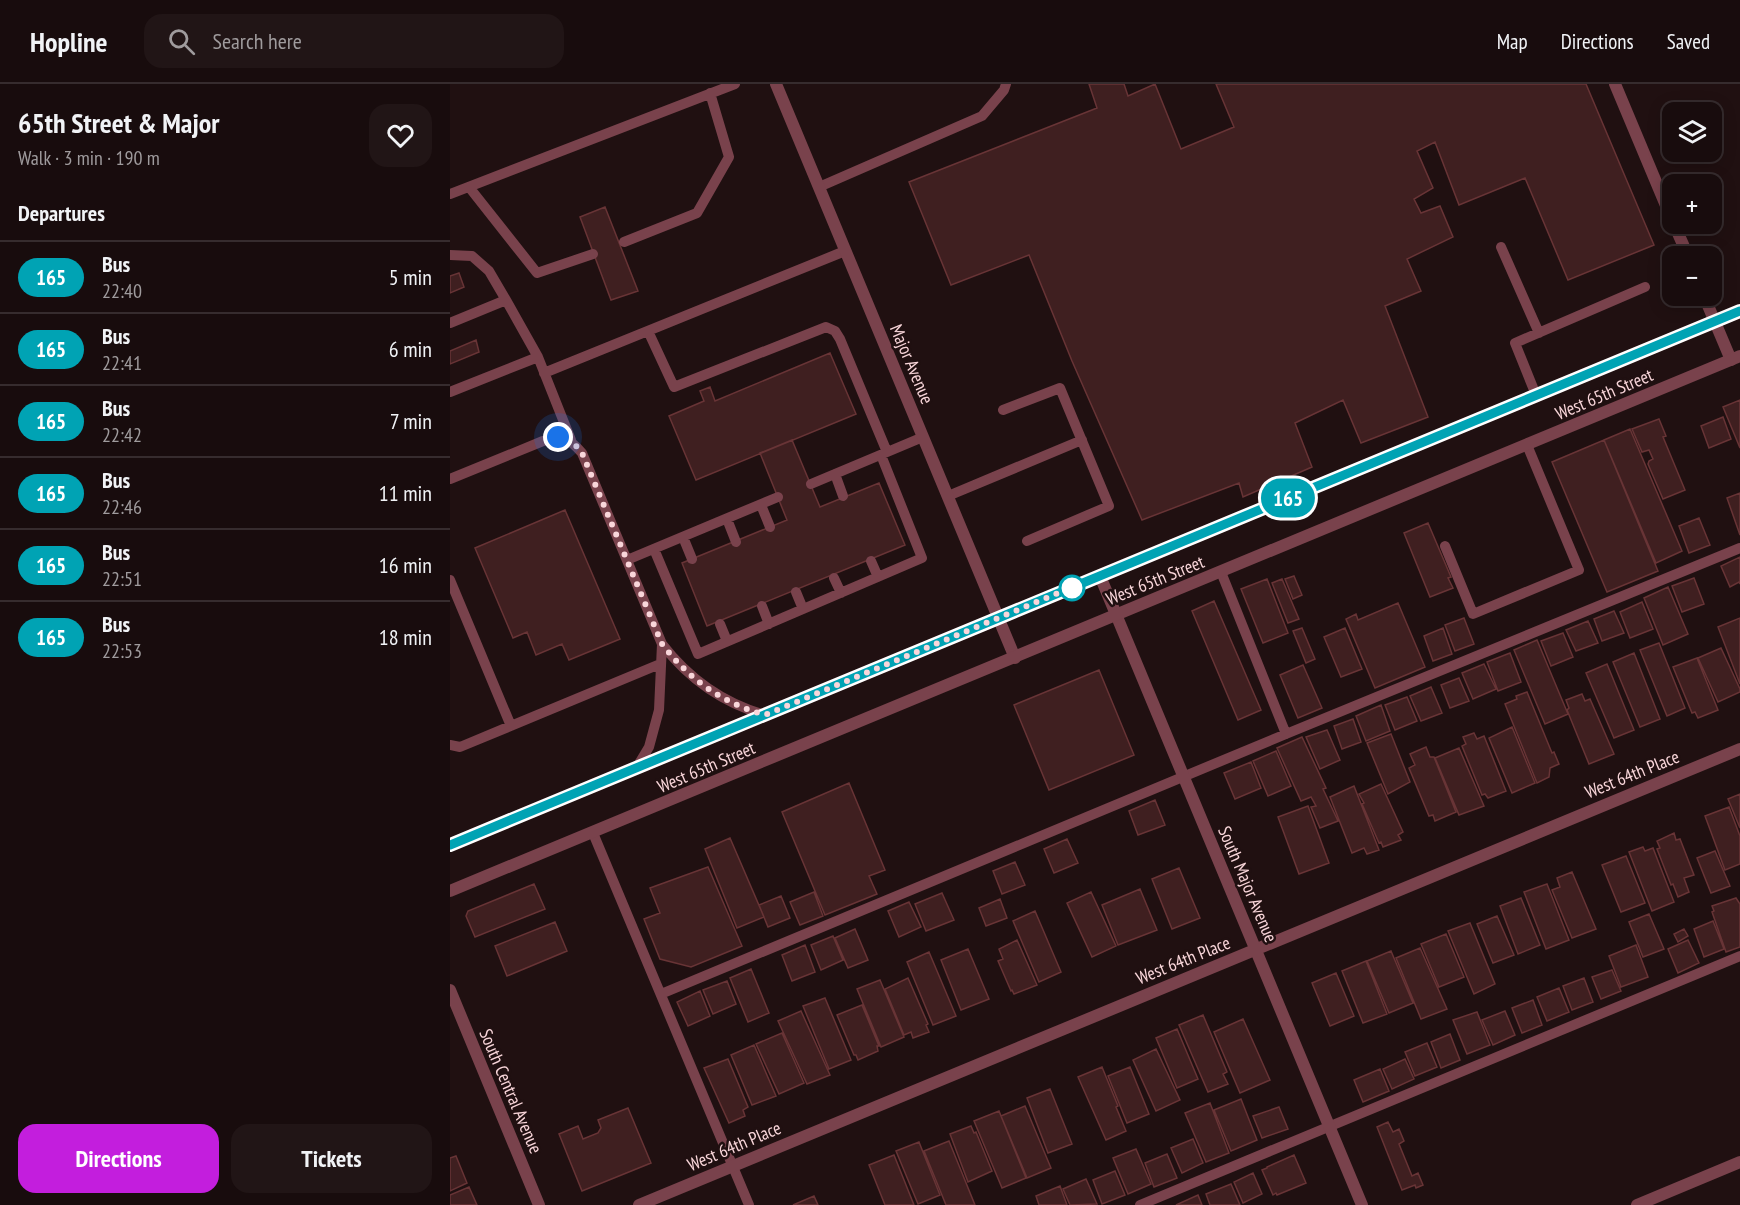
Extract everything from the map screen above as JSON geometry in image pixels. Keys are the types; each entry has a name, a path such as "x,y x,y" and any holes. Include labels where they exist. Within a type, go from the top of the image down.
{"street":[{"name":"Major Avenue","path":"776,84 1015,658"},
{"path":"1615,84 1662,196"},
{"path":"1708,306 1736,358"},
{"name":"West 65th Street","path":"450,845 1740,311"},
{"name":"West 65th Street","path":"450,891 1736,358"},
{"name":"South Major Avenue","path":"1100,576 1362,1205"},
{"name":"West 64th Place","path":"639,1205 1740,749"},
{"name":"South Central Avenue","path":"450,990 539,1205"},
{"path":"1637,1205 1740,1162"}],"lane":[{"path":"450,194 735,84"},
{"path":"819,187 982,116 1004,90 1006,84"},
{"path":"624,242 697,213 729,157 710,93"},
{"path":"469,187 537,273 593,254"},
{"path":"1501,247 1539,333"},
{"path":"544,373 845,251"},
{"path":"450,255 472,255 489,271 506,300 537,357 571,440 582,453 662,644 676,663 708,689 747,709 765,715"},
{"path":"1536,395 1515,343 1645,287"},
{"path":"450,322 506,300"},
{"path":"648,331 674,387 826,327 835,331 840,339 922,558 676,663"},
{"path":"450,392 537,357"},
{"path":"1003,410 1060,388 1109,506 1027,540"},
{"path":"450,479 543,441 558,437 571,440"},
{"path":"811,484 923,437"},
{"path":"948,496 1082,440"},
{"path":"1445,546 1473,614 1579,570 1527,445"},
{"path":"835,474 843,495"},
{"path":"627,560 778,497"},
{"path":"761,505 770,527"},
{"path":"727,519 736,542"},
{"path":"683,537 692,559"},
{"path":"661,994 1740,548"},
{"path":"654,549 698,654"},
{"path":"872,561 878,577"},
{"path":"1221,572 1286,734"},
{"path":"834,578 841,593"},
{"path":"450,580 511,726"},
{"path":"796,592 803,609"},
{"path":"762,606 769,624"},
{"path":"720,624 727,641"},
{"path":"637,767 649,747 659,710 662,644"},
{"path":"450,745 460,747 660,664"},
{"path":"593,833 749,1205"},
{"path":"1140,1205 1740,956"}],"building":[{"path":"1089,84 1124,84 1128,96 1155,84 1181,149 1234,127 1216,84 1586,84 1654,245 1568,280 1525,178 1459,205 1435,142 1417,151 1433,188 1414,199 1421,213 1440,206 1453,237 1407,259 1421,291 1385,306 1428,417 1361,443 1343,400 1295,423 1312,467 1243,497 1239,483 1142,520 1072,361 1029,255 951,285 909,182 1097,108"},
{"path":"605,207 638,291 611,300 580,217"},
{"path":"459,273 464,287 450,293 450,276"},
{"path":"476,340 479,352 450,364 450,351"},
{"path":"830,353 856,414 696,480 669,416 704,401 700,391 710,387 715,401"},
{"path":"1740,400 1740,448 1723,407"},
{"path":"1723,417 1731,439 1709,448 1701,426"},
{"path":"1659,419 1666,436 1663,437 1685,490 1663,499 1648,464 1653,459 1649,450 1642,452 1632,429"},
{"path":"1630,429 1682,551 1656,563 1604,440"},
{"path":"792,440 820,507 879,483 905,545 707,626 682,563 787,520 760,453"},
{"path":"1604,440 1658,571 1607,592 1552,462"},
{"path":"1740,493 1740,535 1727,498"},
{"path":"565,510 620,639 569,660 562,644 536,655 527,632 513,638 475,548"},
{"path":"1699,518 1710,545 1689,553 1679,526"},
{"path":"1428,523 1451,577 1448,578 1453,588 1430,597 1404,533"},
{"path":"1740,557 1740,584 1739,582 1730,587 1721,566"},
{"path":"1294,576 1302,595 1293,599 1285,579"},
{"path":"1694,578 1704,604 1682,612 1672,586"},
{"path":"1267,579 1288,633 1263,643 1241,589"},
{"path":"1282,579 1299,619 1288,623 1272,583"},
{"path":"1668,587 1688,634 1663,645 1644,598"},
{"path":"1214,601 1261,710 1238,720 1192,611"},
{"path":"1642,602 1653,629 1630,638 1620,612"},
{"path":"1398,603 1425,667 1375,688 1346,619 1356,614 1358,620"},
{"path":"1614,611 1624,633 1602,641 1594,619"},
{"path":"1464,618 1474,644 1455,651 1445,625"},
{"path":"1740,618 1740,684 1718,627"},
{"path":"1588,621 1598,643 1576,651 1566,630"},
{"path":"1302,628 1315,659 1306,663 1293,631"},
{"path":"1345,628 1362,669 1341,677 1324,637"},
{"path":"1443,628 1452,654 1433,661 1424,636"},
{"path":"1563,633 1573,657 1551,666 1541,641"},
{"path":"1537,640 1568,714 1545,724 1514,650"},
{"path":"1659,643 1685,708 1667,716 1640,650"},
{"path":"1721,648 1740,692 1718,702 1698,658"},
{"path":"1510,653 1521,682 1498,691 1487,662"},
{"path":"1634,653 1660,719 1640,727 1613,662"},
{"path":"1697,658 1718,710 1698,718 1695,712 1692,713 1673,667"},
{"path":"1484,664 1496,689 1473,699 1462,673"},
{"path":"1607,664 1634,730 1614,738 1586,673"},
{"path":"1303,665 1322,708 1298,718 1280,675"},
{"path":"1099,670 1134,755 1049,790 1014,705"},
{"path":"1459,678 1469,701 1450,708 1441,685"},
{"path":"1431,687 1442,713 1421,721 1410,696"},
{"path":"1527,692 1552,753 1554,752 1559,764 1550,768 1549,777 1537,783 1505,704"},
{"path":"1582,694 1585,701 1590,699 1614,754 1589,764 1567,710 1569,708 1566,700"},
{"path":"1407,697 1417,721 1395,730 1385,705"},
{"path":"1381,705 1390,731 1366,741 1356,716"},
{"path":"1353,719 1361,742 1342,749 1334,726"},
{"path":"1512,727 1535,783 1512,793 1489,738"},
{"path":"1327,730 1340,760 1320,769 1306,737"},
{"path":"1474,733 1477,739 1484,736 1506,791 1488,798 1485,794 1482,795 1462,746 1466,744 1463,737"},
{"path":"1391,734 1410,782 1388,794 1367,743"},
{"path":"1302,737 1326,788 1323,789 1338,821 1320,828 1311,807 1316,806 1311,797 1301,801 1277,748"},
{"path":"1426,747 1430,757 1434,757 1456,812 1435,821 1433,815 1429,816 1409,768 1415,765 1410,754"},
{"path":"1459,748 1484,806 1459,815 1435,758"},
{"path":"1276,751 1291,786 1268,796 1253,761"},
{"path":"1251,762 1261,788 1235,799 1224,773"},
{"path":"849,783 885,870 869,876 877,894 825,915 782,812"},
{"path":"1381,784 1403,832 1398,835 1401,840 1383,847 1381,842 1379,843 1359,794"},
{"path":"1354,786 1379,850 1367,854 1364,848 1352,853 1330,797"},
{"path":"1740,794 1740,828 1728,799"},
{"path":"1155,800 1165,825 1138,835 1129,811"},
{"path":"1308,806 1329,863 1299,874 1278,817"},
{"path":"1729,807 1740,836 1740,864 1725,870 1705,816"},
{"path":"1674,833 1676,840 1680,839 1694,875 1684,878 1689,892 1678,897 1657,849 1660,848 1657,841"},
{"path":"730,838 764,917 737,928 705,849"},
{"path":"1067,839 1078,863 1054,873 1044,849"},
{"path":"1643,847 1645,851 1653,848 1674,902 1652,911 1629,852"},
{"path":"1715,851 1730,886 1711,893 1697,858"},
{"path":"1626,856 1645,903 1621,912 1602,865"},
{"path":"1015,862 1025,885 1002,894 993,871"},
{"path":"708,867 742,946 691,967 660,959 644,919 660,913 650,888"},
{"path":"1179,868 1200,918 1172,929 1152,879"},
{"path":"1572,872 1596,929 1572,938 1552,890 1560,887 1557,878"},
{"path":"534,884 545,909 475,937 466,916 468,911"},
{"path":"1547,884 1569,940 1546,949 1524,892"},
{"path":"1140,889 1157,930 1118,945 1102,905"},
{"path":"814,892 823,916 800,925 790,902"},
{"path":"1091,892 1116,946 1092,957 1067,903"},
{"path":"942,893 954,920 926,931 915,904"},
{"path":"781,896 790,918 768,927 759,905"},
{"path":"1521,898 1540,945 1518,954 1500,906"},
{"path":"1736,898 1740,904 1740,947 1726,952 1712,906"},
{"path":"1000,899 1007,918 986,926 979,908"},
{"path":"909,902 921,927 899,937 888,911"},
{"path":"1035,911 1061,972 1039,982 1013,921"},
{"path":"1649,914 1664,949 1643,957 1629,922"},
{"path":"1497,916 1514,955 1493,963 1477,924"},
{"path":"1713,921 1724,949 1704,957 1694,929"},
{"path":"555,922 567,951 507,976 495,946"},
{"path":"1470,923 1495,984 1474,994 1448,931"},
{"path":"855,929 868,960 848,968 835,938"},
{"path":"1684,929 1688,936 1678,942 1674,934"},
{"path":"1446,934 1464,977 1439,987 1421,944"},
{"path":"833,936 843,960 821,970 811,945"},
{"path":"1017,940 1037,985 1014,994 998,961 1003,959 999,949"},
{"path":"1688,940 1699,963 1678,973 1668,949"},
{"path":"805,945 815,972 792,981 782,955"},
{"path":"1636,945 1648,977 1621,987 1609,956"},
{"path":"1420,948 1447,1009 1421,1019 1396,958"},
{"path":"968,949 989,999 961,1010 941,960"},
{"path":"1391,951 1413,1003 1389,1013 1367,961"},
{"path":"929,952 956,1016 933,1025 907,962"},
{"path":"1366,961 1387,1014 1363,1023 1342,971"},
{"path":"751,969 769,1013 748,1022 730,978"},
{"path":"1612,970 1621,991 1601,999 1592,977"},
{"path":"1336,973 1354,1016 1330,1026 1312,983"},
{"path":"908,978 928,1024 926,1025 929,1032 913,1038 911,1032 904,1035 885,989"},
{"path":"1584,978 1593,1002 1572,1010 1563,986"},
{"path":"880,980 904,1037 881,1047 857,989"},
{"path":"727,981 736,1004 713,1014 703,990"},
{"path":"1559,988 1569,1012 1547,1021 1537,997"},
{"path":"700,991 710,1016 688,1026 677,1002"},
{"path":"825,998 851,1060 829,1069 803,1006"},
{"path":"1533,1000 1542,1025 1522,1033 1512,1008"},
{"path":"862,1005 879,1046 877,1046 878,1051 858,1060 837,1015"},
{"path":"801,1011 830,1075 807,1084 778,1021"},
{"path":"1505,1011 1515,1035 1493,1045 1482,1020"},
{"path":"1477,1012 1490,1045 1467,1054 1453,1020"},
{"path":"1203,1015 1227,1072 1223,1074 1228,1084 1208,1092 1179,1025"},
{"path":"1243,1019 1270,1080 1240,1093 1214,1032"},
{"path":"1177,1029 1198,1079 1177,1088 1156,1038"},
{"path":"782,1033 804,1083 779,1094 756,1044"},
{"path":"1450,1034 1460,1060 1441,1068 1431,1042"},
{"path":"1427,1043 1437,1067 1415,1076 1405,1052"},
{"path":"754,1045 776,1096 752,1105 731,1055"},
{"path":"1156,1049 1180,1100 1156,1111 1133,1060"},
{"path":"728,1059 748,1107 743,1110 745,1116 729,1123 704,1068"},
{"path":"1405,1059 1414,1079 1392,1089 1383,1069"},
{"path":"1102,1067 1126,1131 1106,1140 1078,1077"},
{"path":"1130,1067 1149,1114 1127,1123 1108,1076"},
{"path":"1380,1069 1389,1091 1363,1102 1354,1080"},
{"path":"1050,1089 1072,1144 1048,1153 1027,1098"},
{"path":"1241,1099 1257,1140 1231,1151 1214,1110"},
{"path":"1210,1103 1229,1153 1206,1162 1185,1113"},
{"path":"1025,1106 1051,1168 1027,1178 1001,1116"},
{"path":"1279,1107 1288,1129 1262,1138 1253,1116"},
{"path":"628,1108 651,1163 582,1191 559,1134 578,1126 583,1139 598,1133 601,1128 598,1120"},
{"path":"999,1111 1026,1178 1002,1188 974,1121"},
{"path":"1388,1122 1393,1132 1399,1129 1404,1141 1399,1144 1412,1176 1418,1173 1423,1185 1416,1188 1415,1185 1402,1190 1377,1127"},
{"path":"971,1126 974,1133 976,1132 992,1171 968,1182 950,1134"},
{"path":"1193,1139 1203,1163 1182,1173 1171,1148"},
{"path":"949,1141 975,1205 946,1205 924,1151"},
{"path":"919,1142 940,1195 918,1204 896,1151"},
{"path":"1136,1149 1151,1184 1128,1194 1113,1158"},
{"path":"1167,1154 1177,1178 1154,1187 1145,1163"},
{"path":"894,1155 914,1205 885,1205 869,1165"},
{"path":"1294,1155 1306,1183 1273,1195 1262,1170"},
{"path":"456,1156 467,1183 450,1191 450,1158"},
{"path":"1115,1171 1125,1195 1102,1204 1093,1180"},
{"path":"1253,1173 1262,1194 1243,1203 1234,1182"},
{"path":"1086,1179 1097,1204 1070,1205 1063,1189"},
{"path":"1231,1184 1240,1205 1210,1205 1206,1194"},
{"path":"1060,1186 1067,1205 1039,1205 1036,1196"},
{"path":"469,1187 477,1205 450,1205 450,1195"},
{"path":"1198,1195 1202,1205 1176,1205"},
{"path":"814,1196 818,1205 793,1205"}],"bus line":[{"name":"165","path":"450,845 1740,311"}],"route":[{"path":"558,437 571,440 582,453 662,644 676,663 708,689 747,709 765,715 1080,584 1072,588"}]}
